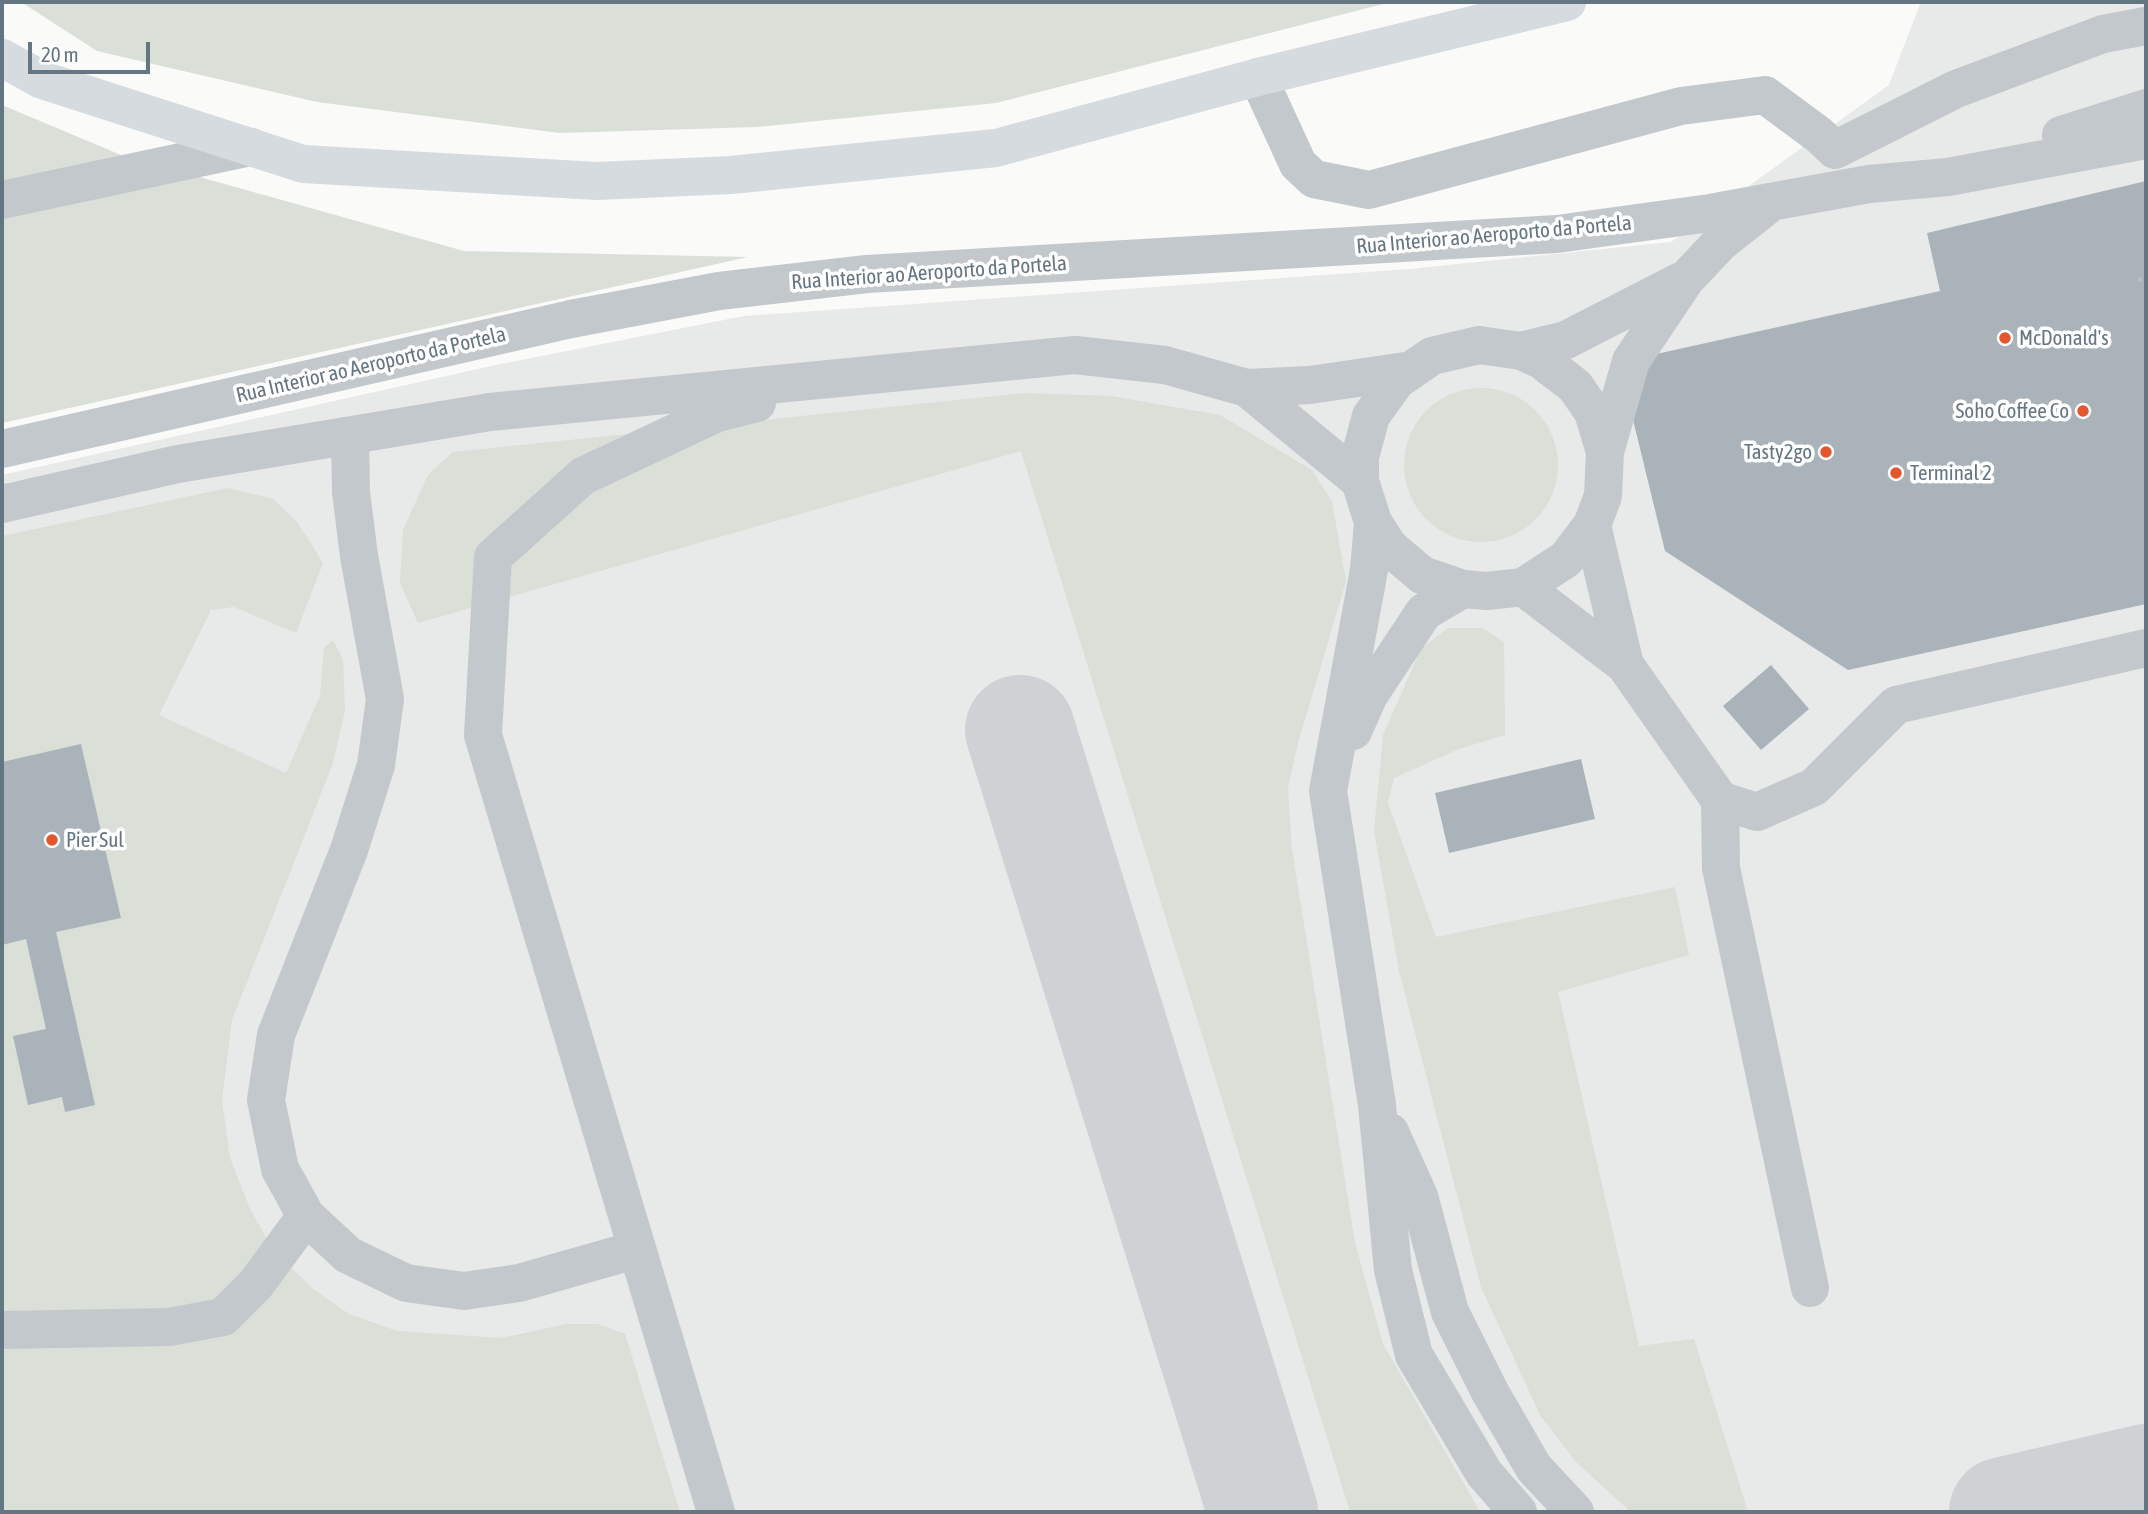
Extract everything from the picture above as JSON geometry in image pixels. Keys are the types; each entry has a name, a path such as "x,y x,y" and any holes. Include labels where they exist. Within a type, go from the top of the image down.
{"highway":[{"path":"2,58 42,80 303,164 584,181 731,175 996,148 1258,77 1567,2"}],"street":[{"path":"1605,453 1593,412 1575,386 1541,360 1521,351 1479,345 1432,356 1397,380 1371,415 1360,457 1360,481 1373,522 1389,547 1422,575 1463,589 1487,591 1523,587 1566,558 1592,524 1603,496 1605,453 1631,361 1686,279 1721,243 1835,150 1956,89 2103,34 2146,26"},
{"path":"1258,77 1298,164 1314,179 1369,190 1681,106 1765,95 1835,150"},
{"path":"1869,184 1945,159 2056,136 2146,108"},
{"path":"1869,184 1948,177 2146,140"},
{"path":"2,200 251,147"},
{"name":"Rua Interior ao Aeroporto da Portela","path":"2,449 571,319 719,291 867,275 1557,234 1710,213 1869,184"},
{"path":"1521,351 1566,340 1686,279"},
{"path":"2,504 178,464 350,438 490,412 1075,355 1165,365 1247,388 1310,385 1412,370"},
{"path":"716,1512 635,1250 483,735 493,557 583,477 717,413 851,377"},
{"path":"1247,388 1360,481"},
{"path":"350,438 351,492 359,556 385,699 376,765 349,850 276,1035 267,1100 281,1169 306,1216 348,1255 406,1283 464,1291 519,1283 635,1250"},
{"path":"1373,522 1367,583 1328,791 1377,1105 1393,1270 1414,1355 1484,1472 1518,1512"},
{"path":"1592,524 1625,665"},
{"path":"1523,587 1625,665 1720,800 1721,868 1810,1288"},
{"path":"1328,791 1376,685 1424,612 1463,589"},
{"path":"1720,800 1757,812 1814,788 1896,705 2146,648"},
{"path":"1377,1105 1419,1196 1450,1312 1490,1392 1534,1468 1575,1512"},
{"path":"2,1330 169,1327 223,1317 256,1284 306,1216"}],"path":[{"path":"2138,280 2146,278"}],"shaded area":[{"path":"21,2 1391,2 996,103 757,127 560,133 317,102 97,51"},
{"path":"2146,2 2146,1512 2,1512 2,475 496,365 744,316 1409,269 1671,242 1889,85 1920,4"},
{"path":"2,105 121,155 464,251 748,257 2,423"},
{"path":"1481,388 1510,394 1535,411 1552,436 1558,465 1552,494 1535,519 1510,536 1481,542 1452,536 1427,519 1410,494 1404,465 1410,436 1427,411 1452,394"},
{"path":"1025,393 1111,396 1220,415 1312,470 1332,502 1346,581 1298,743 1288,788 1292,849 1355,1243 1383,1344 1480,1512 1350,1512 1021,451 418,623 400,583 403,530 428,475 453,452"},
{"path":"228,488 273,499 297,522 323,563 296,633 234,607 211,610 159,715 286,773 320,696 324,648 333,640 343,660 345,711 333,763 232,1020 222,1100 230,1158 250,1209 273,1250 312,1288 349,1314 397,1331 502,1338 566,1324 598,1324 625,1334 680,1512 2,1512 2,536"},
{"path":"1448,628 1482,628 1504,642 1505,735 1459,749 1394,778 1388,803 1436,937 1675,887 1689,955 1558,992 1639,1346 1694,1339 1748,1512 1631,1512 1576,1462 1540,1415 1481,1287 1399,971 1374,831 1383,735 1421,649"}],"building":[{"name":"Terminal 2","path":"2146,181 2146,604 1848,670 1665,551 1627,395 1652,355 1940,291 1927,233"},
{"path":"1771,665 1809,709 1761,750 1723,706"},
{"name":"Pier Sul","path":"81,744 121,918 56,932 95,1105 65,1112 62,1097 28,1105 13,1036 46,1029 26,939 2,945 2,762"},
{"path":"1581,759 1595,819 1449,853 1435,793"}],"taxiway":[{"path":"1020,730 1263,1512"},
{"path":"2004,1512 2146,1479"}],"place":[{"name":"McDonald's","path":"2005,338"},
{"name":"Soho Coffee Co","path":"2083,411"},
{"name":"Tasty2go","path":"1826,452"},
{"name":"Terminal 2","path":"1896,473"},
{"name":"Pier Sul","path":"52,840"}]}
